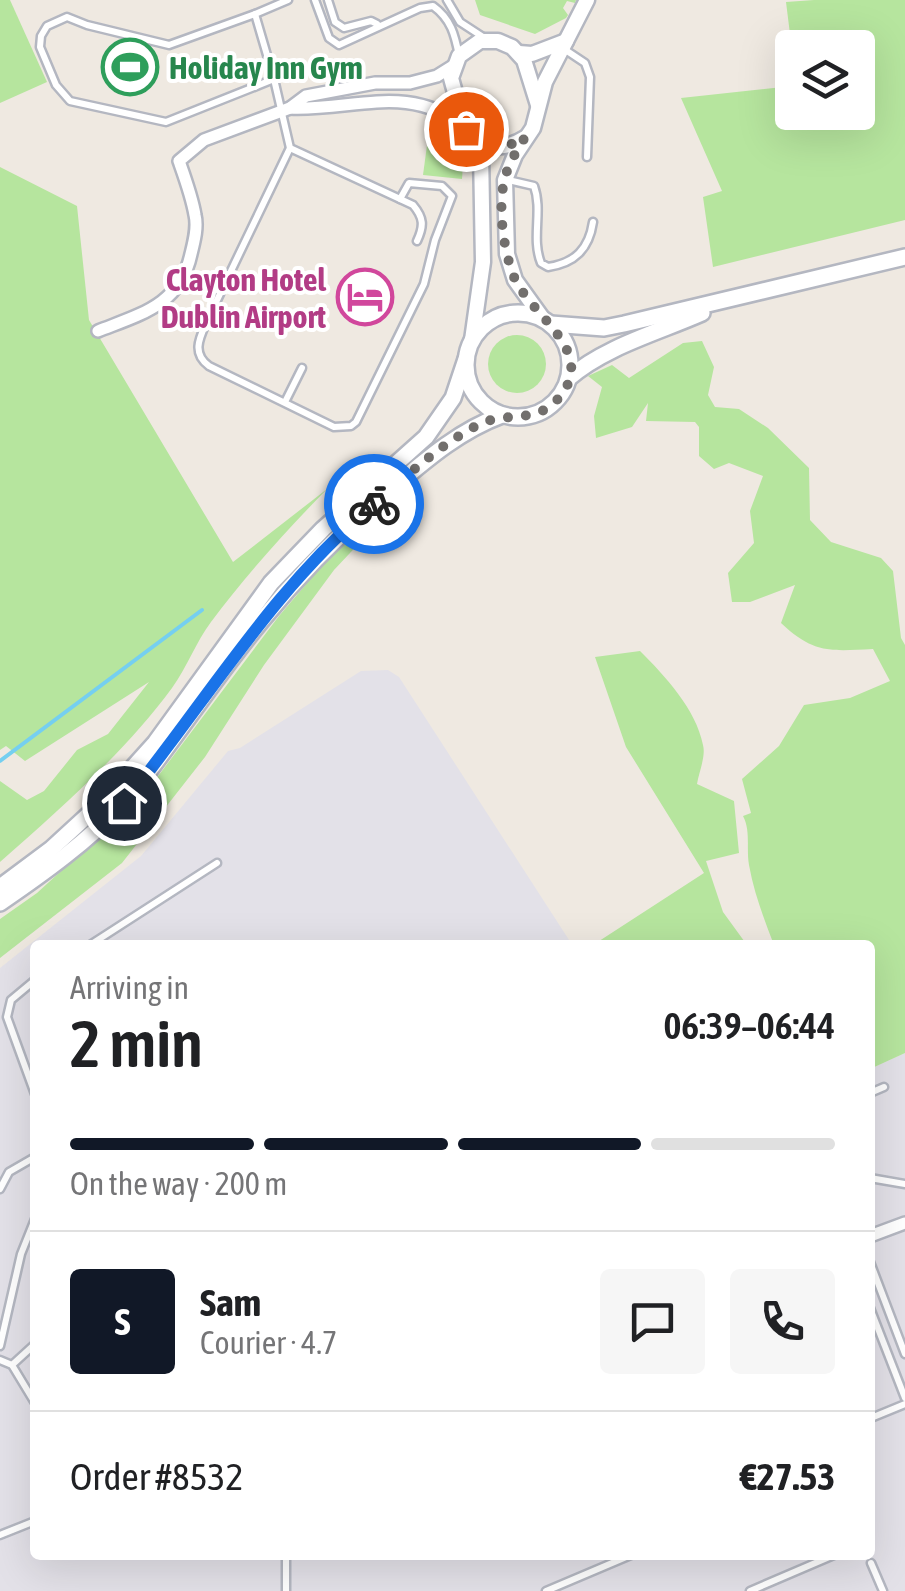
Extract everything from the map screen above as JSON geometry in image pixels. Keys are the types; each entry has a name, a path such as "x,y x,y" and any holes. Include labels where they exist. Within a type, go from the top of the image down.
{"main road":[{"path":"0,888 100,804 155,743 271,582 323,529 426,437 452,398 472,340 480,329 503,315 530,314 547,322 604,328 729,302 904,258"},
{"path":"0,903 100,828 124,803 258,624 304,570 358,517 442,447 482,423 502,416 526,417 546,409 581,367 729,302"},
{"path":"547,322 568,348 568,378"},
{"path":"466,359 467,380 477,398 502,416"}],"street":[{"path":"547,322 515,280 507,254 505,180 537,117 562,45 587,0"},
{"path":"98,331 146,312 165,301 181,284 190,261 196,217 179,161 204,140 334,88 410,83 437,76 471,45 490,40 505,43 518,53 538,105"},
{"path":"518,53 532,54 562,45"},
{"path":"456,61 451,78 480,152 483,262 472,340"},
{"path":"285,110 368,102 419,103 434,107 494,147 516,144 525,137"},
{"path":"875,1234 905,1223"}],"lane":[{"path":"274,78 178,120 153,122 70,101 56,86 40,47 41,36 47,26 68,17 87,26 168,45 288,0"},
{"path":"315,0 329,38 339,44 419,4 433,6 445,15 453,30 456,61"},
{"path":"328,0 335,22 344,28 370,21 379,24"},
{"path":"448,0 460,22 490,40"},
{"path":"254,14 285,110 290,148 198,343 203,362 334,427 356,422 424,284 434,240 452,196 442,186 410,183 400,199"},
{"path":"562,45 586,63 590,77 587,157"},
{"path":"290,148 413,206 423,228 417,241"},
{"path":"505,180 534,186 538,198 536,251 540,263 548,267 573,258 588,246 592,222"},
{"path":"284,403 302,368"},
{"path":"98,940 217,863"},
{"path":"30,984 11,1000 7,1017 30,1080"},
{"path":"875,1090 884,1086"},
{"path":"0,1189 9,1172 30,1159"},
{"path":"875,1179 905,1184"},
{"path":"0,1346 30,1232"},
{"path":"875,1275 905,1354"},
{"path":"875,1321 905,1401 875,1416"},
{"path":"12,1365 30,1349"},
{"path":"0,1360 12,1365 30,1394"},
{"path":"0,1535 30,1524"},
{"path":"286,1560 286,1591"},
{"path":"546,1591 619,1560"},
{"path":"750,1591 822,1560"},
{"path":"871,1562 883,1591"}],"shaded area":[{"path":"388,670 399,677 569,940 35,940 141,856 228,751 240,748 361,671"},
{"path":"30,944 30,1560 875,1560 875,1067 905,1053 905,1591 0,1591 0,968"}],"green space":[{"path":"0,0 10,0 47,82 0,103"},
{"path":"475,0 576,0 567,1 563,8 566,18 535,34 480,15"},
{"path":"905,0 905,220 713,267 703,197 722,191 681,98 775,88 775,130 875,130 875,30 790,30 786,2"},
{"path":"430,123 455,146 462,179 423,175"},
{"path":"0,167 77,206 89,320 233,562 327,489 224,605 172,688 133,735 0,862 0,781 27,800 44,791 77,750 108,734 149,682 25,761 6,746 0,750"},
{"path":"517,335 538,343 546,364 538,385 517,393 496,385 488,364 496,343"},
{"path":"702,341 714,367 708,395 715,407 739,409 768,428 809,468 810,520 831,542 881,558 893,571 905,645 905,1053 875,1067 875,940 772,940 749,865 743,816 751,813 742,779 779,746 804,705 850,698 890,681 873,649 823,648 803,640 781,623 795,585 750,602 732,602 728,573 754,543 750,511 763,476 729,463 714,469 699,456 699,427 695,422 646,421 648,403 632,427 596,438 594,416 602,387 588,376 612,365 629,378 683,343"},
{"path":"414,485 334,570 264,665 205,757 122,863 0,958 0,919 37,893 143,796 279,616 353,529"},
{"path":"640,651 678,694 694,719 704,754 697,784 734,801 739,853 706,861 723,912 743,940 601,940 704,873 626,747 595,657"}],"waterway":[{"path":"0,761 202,610"}],"way so far":[{"path":"374,504 442,447 482,423 502,416 536,414 554,402 566,387 568,348 522,292 507,254 505,180 525,137 516,144 494,147 474,138 466,129"}],"place":[{"name":"Holiday Inn Gym","path":"130,67"},
{"name":"Clayton Hotel Dublin Airport","path":"365,297"}],"route":[{"path":"124,803 258,624 304,570 374,504"}]}
